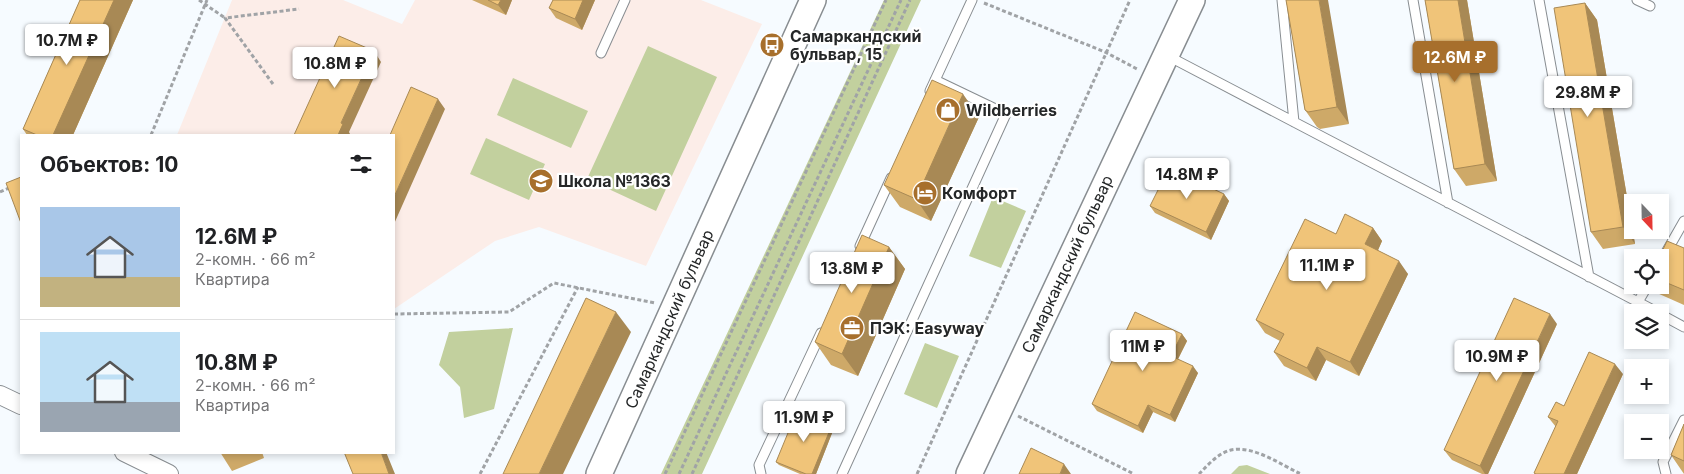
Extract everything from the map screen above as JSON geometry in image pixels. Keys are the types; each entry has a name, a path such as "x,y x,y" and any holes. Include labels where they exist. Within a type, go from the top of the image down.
{"street":[{"name":"Самаркандский бульвар","path":"599,474 813,0"},
{"name":"Самаркандский бульвар","path":"969,474 1192,0"},
{"path":"0,395 20,405"},
{"path":"128,454 169,474"}],"lane":[{"path":"601,53 625,0"},
{"path":"927,100 972,0"},
{"path":"1282,0 1294,122"},
{"path":"1413,0 1448,203"},
{"path":"1539,0 1589,277"},
{"path":"1637,0 1650,6"},
{"path":"1166,55 1642,304"},
{"path":"842,474 1006,114 936,80"},
{"path":"858,252 894,172"},
{"path":"1668,249 1684,221"},
{"path":"1638,302 1643,294"},
{"path":"1669,319 1684,327"},
{"path":"760,474 759,466 825,323"},
{"path":"1666,474 1663,462 1684,420"}],"path":[{"path":"199,0 225,18 273,84"},
{"path":"206,0 180,65 172,85 173,81 206,0"},
{"path":"665,474 886,0"},
{"path":"679,474 900,0"},
{"path":"692,474 910,0"},
{"path":"977,0 1105,52 1154,78"},
{"path":"917,474 1130,0"},
{"path":"225,18 299,10"},
{"path":"155,126 167,96"},
{"path":"155,126 167,96"},
{"path":"0,192 14,186"},
{"path":"395,314 509,312 554,283 674,307"},
{"path":"480,474 578,287"},
{"path":"1000,407 1134,474"},
{"path":"1200,474 1214,459 1230,450 1252,451 1301,474"}],"shaded area":[{"name":"Школа №1363","path":"232,0 343,0 402,24 415,0 701,0 762,24 646,266 539,227 495,241 395,308 395,134 177,134"}],"green space":[{"path":"884,0 921,0 702,474 661,474"},
{"path":"648,46 717,77 656,211 587,179"},
{"path":"513,78 588,111 571,148 497,115"},
{"path":"486,138 545,164 529,200 470,174"},
{"path":"993,197 1026,211 1001,268 969,256"},
{"path":"513,328 494,409 464,418 460,387 439,365 449,332"},
{"path":"925,343 959,356 937,408 904,394"},
{"path":"1247,465 1270,474 1231,474 1239,466"}],"building":[{"path":"80,0 114,0 53,134 35,134 23,129"},
{"path":"488,0 501,0 498,5"},
{"path":"553,0 583,0 575,19 549,8"},
{"path":"1286,0 1319,0 1337,107 1308,112 1305,110"},
{"path":"1425,0 1458,0 1485,164 1454,169"},
{"path":"1585,3 1623,227 1591,232 1554,8"},
{"path":"339,36 374,51 341,123 343,124 338,134 294,134"},
{"path":"932,80 963,94 916,199 884,185"},
{"path":"411,87 438,99 395,195 395,134 390,134"},
{"path":"1169,168 1224,194 1206,232 1150,206"},
{"path":"20,177 20,220 6,183"},
{"path":"1345,214 1373,228 1365,244 1399,261 1350,362 1317,347 1307,368 1274,352 1284,334 1256,320 1305,219 1336,234"},
{"path":"862,235 889,247 842,354 815,342"},
{"path":"1667,241 1684,248 1684,290 1669,284 1669,249 1663,249"},
{"path":"586,298 616,312 539,474 503,474"},
{"path":"1514,298 1550,314 1480,466 1444,450"},
{"path":"1135,312 1182,334 1171,356 1193,366 1170,415 1148,405 1138,426 1092,404"},
{"path":"1589,352 1615,364 1564,474 1536,474 1534,473 1558,421 1548,417 1556,402 1564,406"},
{"path":"797,411 832,425 812,474 806,474 776,462"},
{"path":"1684,424 1684,461 1671,455"},
{"path":"1031,448 1064,464 1060,474 1019,474"},
{"path":"345,454 382,454 389,474 353,474"}],"place":[{"name":"Самаркандский бульвар, 15","path":"772,45"},
{"name":"Wildberries","path":"948,110"},
{"name":"Школа №1363","path":"541,181"},
{"name":"Комфорт","path":"925,193"},
{"name":"ПЭК: Easyway","path":"852,328"}]}
